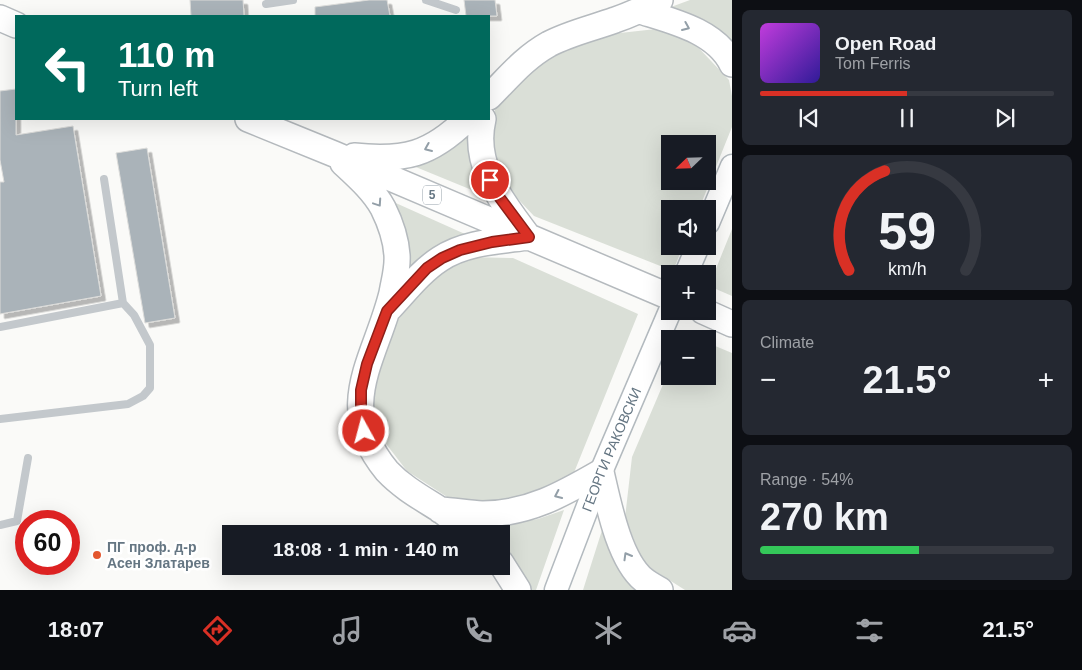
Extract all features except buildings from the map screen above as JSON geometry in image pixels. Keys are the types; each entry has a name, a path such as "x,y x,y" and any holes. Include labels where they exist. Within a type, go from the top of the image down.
{"main road":[{"path":"491,97 520,64 549,44 583,29 650,5 673,21 703,34 727,54 732,64"},
{"path":"0,18 15,24"},
{"name":"5","path":"250,120 661,293"},
{"path":"334,154 380,158 407,156 435,146 465,120"},
{"path":"387,311 427,268 442,258 468,248 492,242 529,237 500,198 490,180 482,155 480,130 483,120"},
{"path":"334,154 366,186 382,207 393,234 397,255 396,274 387,311 367,364 361,390 361,415 364,431 371,447 388,470 409,491 460,525"},
{"path":"716,317 732,324"},
{"path":"440,510 483,514 506,512 534,506 569,490 601,472 612,517 625,555 642,579 660,590"},
{"path":"509,575 518,590"}],"street":[{"path":"716,204 732,166"},
{"name":"ГЕОРГИ РАКОВСКИ","path":"556,590 601,472 666,320"}],"lane":[{"path":"266,4 293,0"},
{"path":"426,0 456,10"},
{"path":"0,420 128,404 143,396 150,388 150,345 134,315 123,304 104,179"},
{"path":"0,327 123,304"},
{"path":"0,525 17,521 28,458"}],"shaded area":[{"path":"690,0 732,0 732,54 660,11"},
{"path":"656,29 694,43 729,80 732,96 732,127 716,167 716,135 661,135 661,190 707,190 703,200 661,200 661,255 679,255 675,265 661,266 534,216 501,181 493,144 495,109 512,82 545,57 602,35"},
{"path":"469,125 478,180 484,195 406,163"},
{"path":"389,200 465,234 433,249 406,273"},
{"path":"732,229 732,296 716,289 716,269"},
{"path":"469,257 513,258 638,314 571,480 519,503 458,504 407,471 380,436 371,392 397,321 436,276"},
{"path":"716,346 732,353 732,590 685,590 644,564 625,518 632,457 663,385 716,385"},
{"path":"564,510 536,590 525,590 510,568 510,525 504,525 538,519"},
{"path":"469,523 488,525 471,525"},
{"path":"604,524 643,590 583,590"}],"place":[{"name":"ПГ проф. д-р Асен Златарев","path":"97,555"}],"route":[{"path":"364,431 361,415 361,390 367,364 387,311 427,268 442,258 460,250 492,242 529,237 500,198 490,180"}]}
